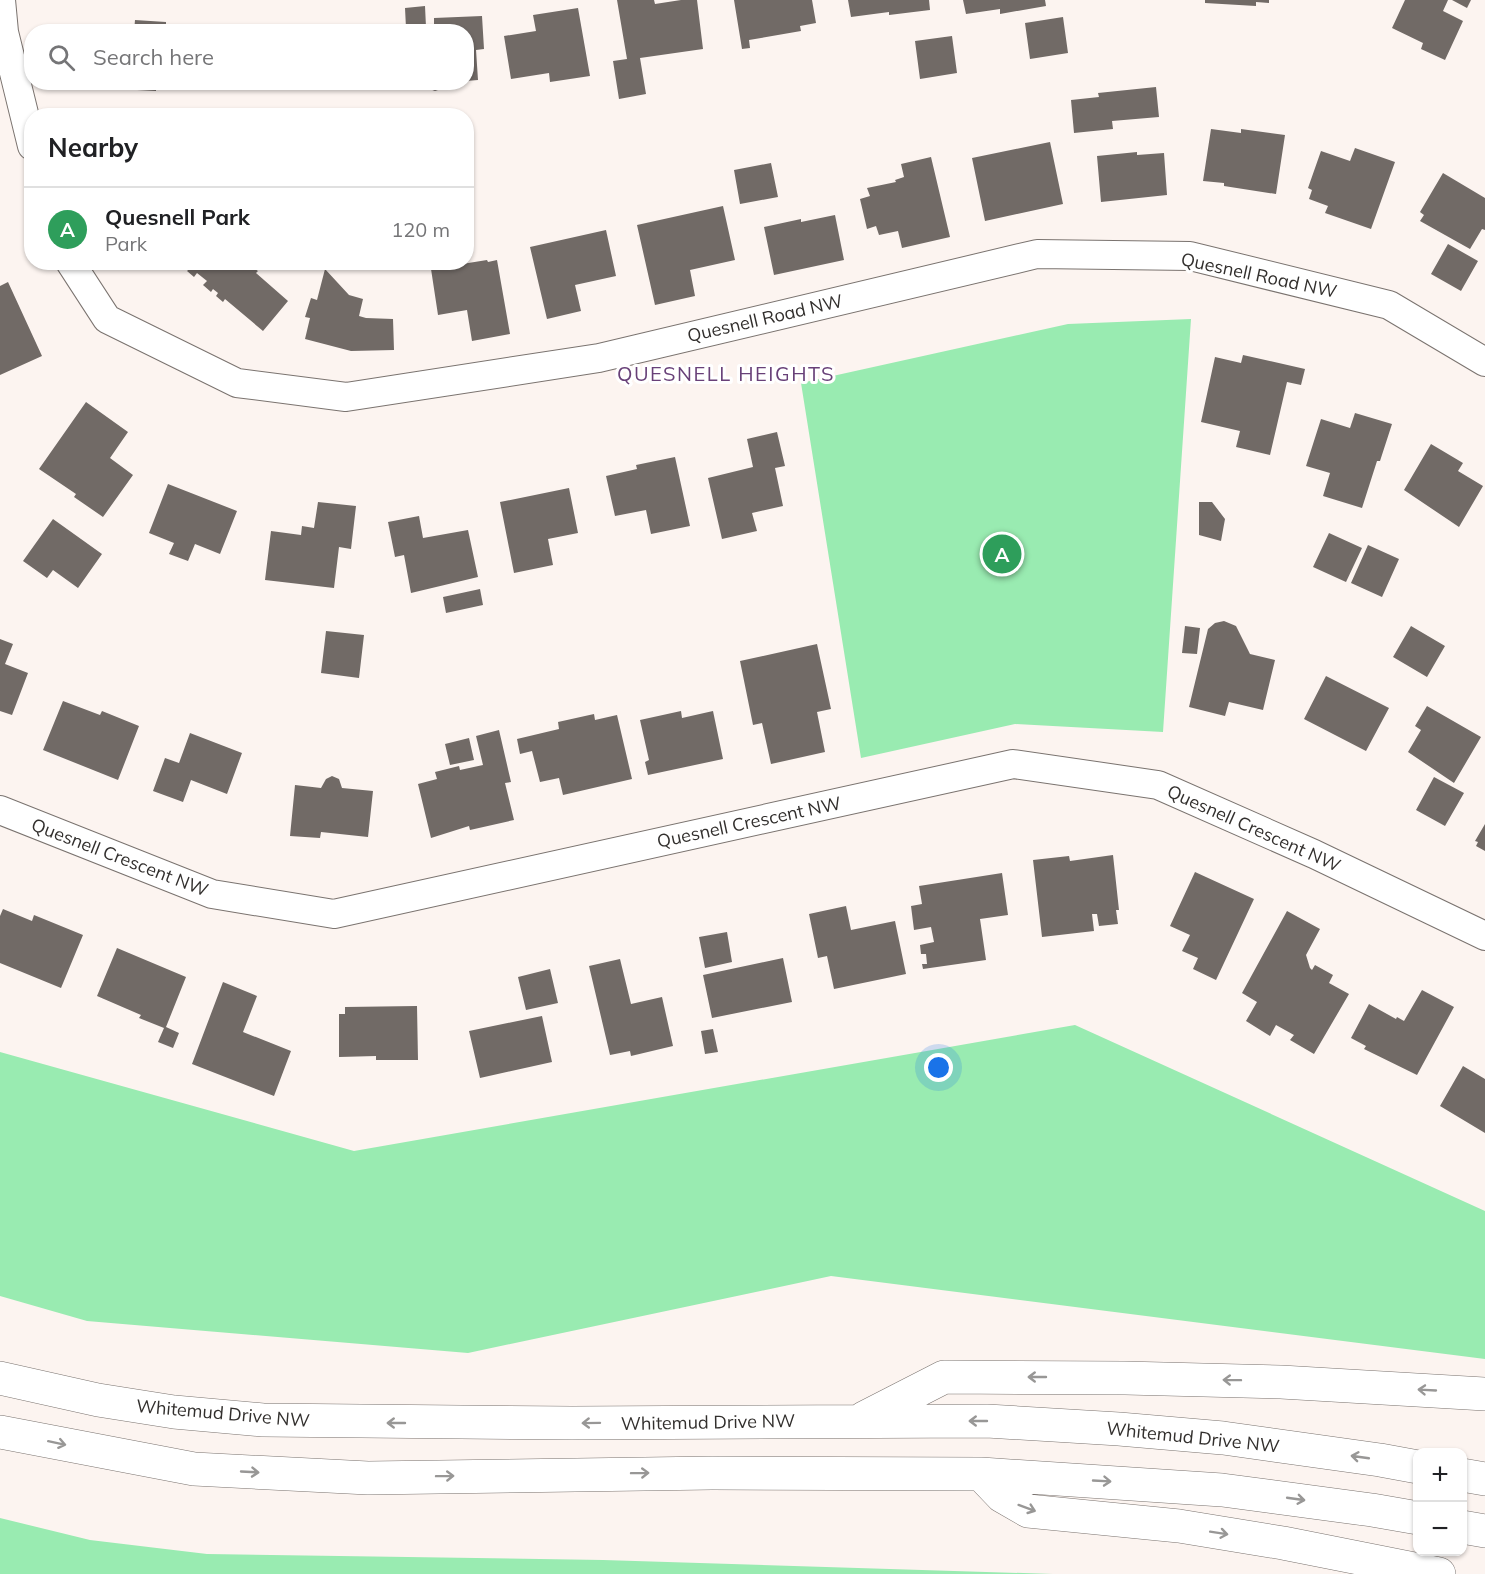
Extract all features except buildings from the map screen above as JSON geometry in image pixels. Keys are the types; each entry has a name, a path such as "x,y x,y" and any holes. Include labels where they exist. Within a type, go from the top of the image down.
{"highway":[{"path":"860,1421 944,1377 1281,1382 1485,1394"},
{"name":"Whitemud Drive NW","path":"0,1378 98,1400 174,1412 263,1420 560,1423 987,1421 1223,1438 1413,1466"},
{"path":"0,1431 194,1469 357,1477 712,1473 981,1474 1222,1490 1413,1517"},
{"path":"981,1474 1002,1496 1028,1511 1179,1526 1283,1543 1439,1574"},
{"path":"1467,1476 1485,1479"},
{"path":"1467,1528 1485,1531"}],"street":[{"path":"1,0 4,32 24,113"},
{"name":"Quesnell Road NW","path":"75,270 107,319 237,383 346,397 599,358 1037,254 1190,256 1389,305 1485,362"},
{"name":"Quesnell Crescent NW","path":"0,810 212,894 334,914 1013,764 1158,785 1314,854 1485,936"}],"green space":[{"path":"1191,319 1163,732 1015,724 861,758 801,383 1068,324"},
{"path":"1075,1025 1485,1211 1485,1359 831,1276 468,1353 87,1321 0,1296 0,1052 354,1151"},
{"path":"0,1518 90,1540 207,1554 603,1560 1053,1574 0,1574"}],"place":[{"name":"Quesnell Park","path":"1002,554"}],"district":[{"name":"QUESNELL HEIGHTS","path":"726,373"}]}
